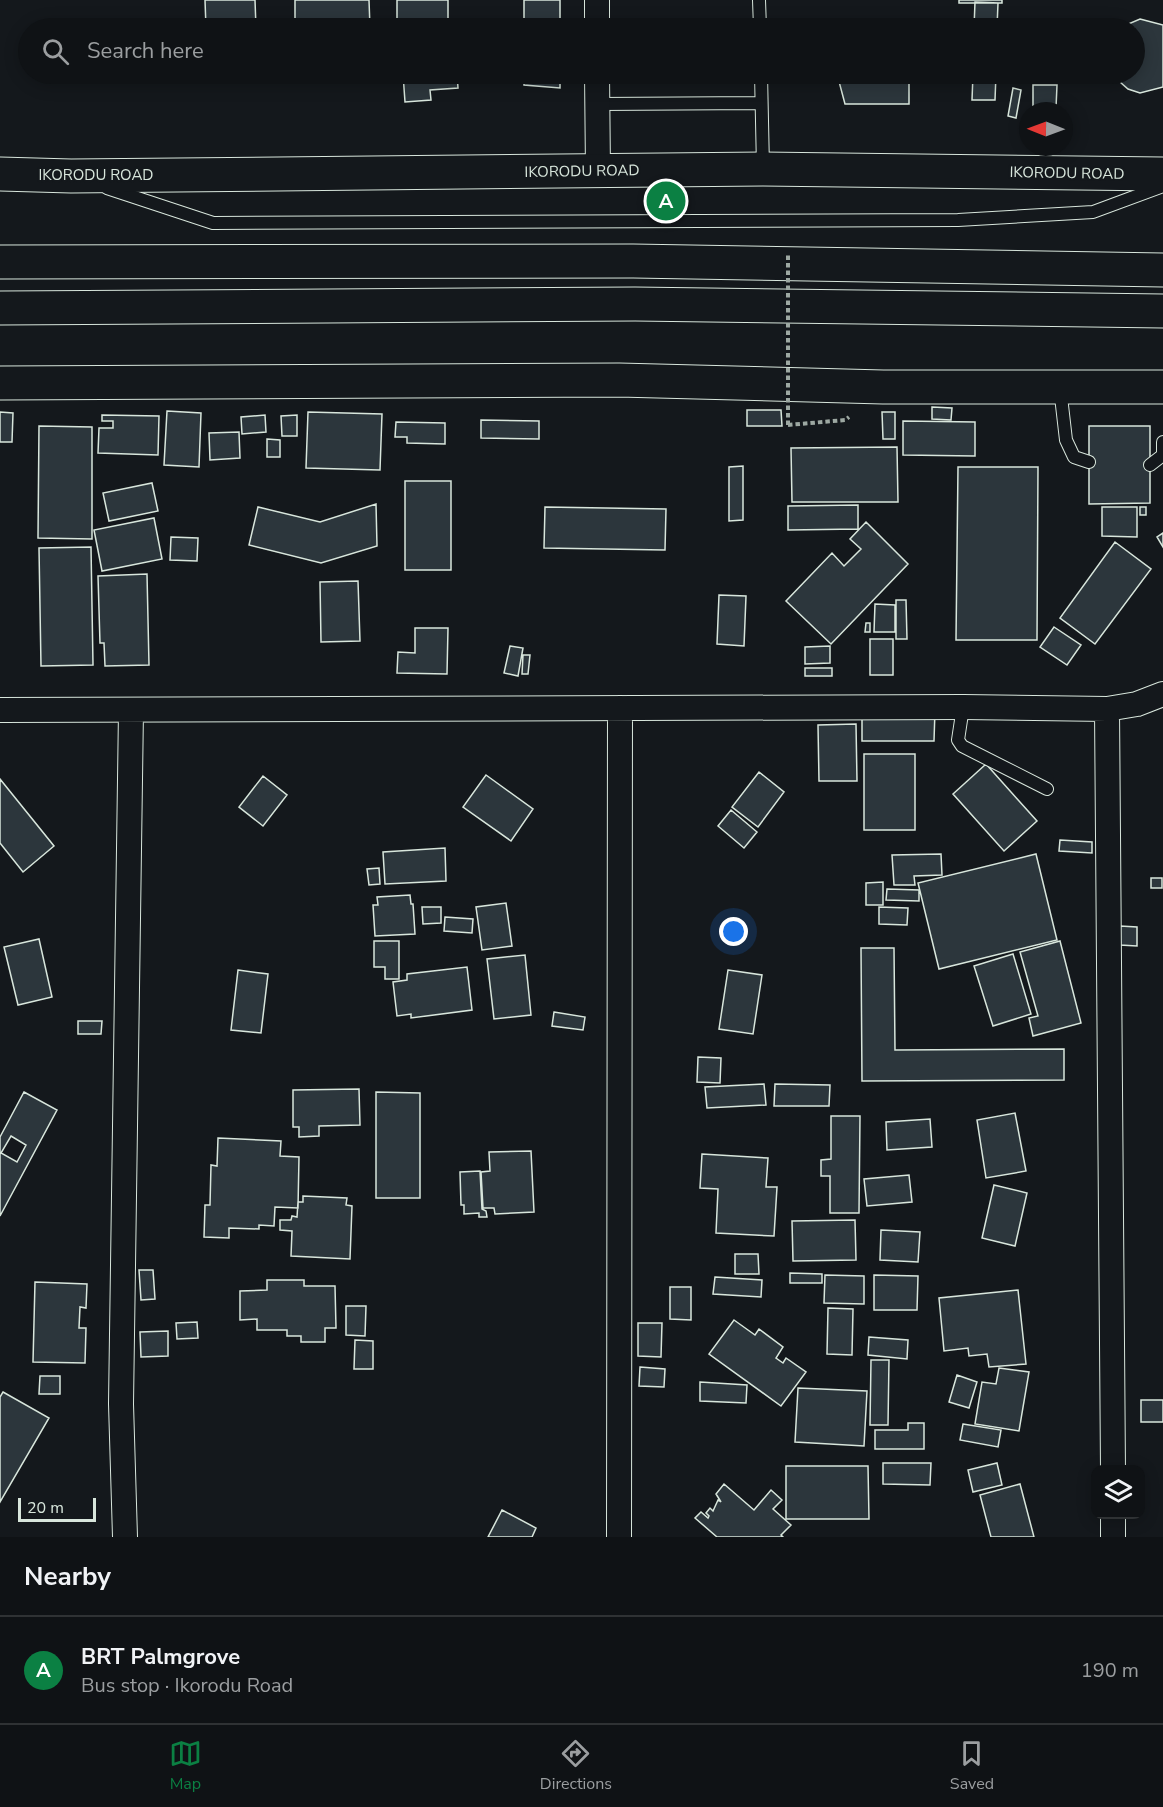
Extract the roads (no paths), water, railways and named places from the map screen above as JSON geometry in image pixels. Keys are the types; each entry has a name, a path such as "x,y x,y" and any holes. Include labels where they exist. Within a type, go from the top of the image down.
{"main road":[{"name":"IKORODU ROAD","path":"0,174 71,176 763,169 1163,174"},
{"path":"0,262 633,261 1163,270"},
{"path":"0,308 635,304 1163,311"},
{"path":"0,383 619,380 883,387 1163,387"}],"street":[{"path":"597,0 597,18"},
{"path":"597,84 598,171"},
{"path":"0,710 963,707 1107,709 1137,704 1163,694"},
{"path":"619,1537 620,708"},
{"path":"1107,709 1113,1465"},
{"path":"125,1537 121,1404 130,710"},
{"path":"1113,1519 1113,1537"}],"lane":[{"path":"759,0 760,18"},
{"path":"760,84 763,169"},
{"path":"597,104 761,103"},
{"path":"71,176 213,223 958,220 1093,212 1163,186"},
{"path":"1059,387 1066,440 1074,457 1089,462"},
{"path":"1150,465 1163,454 1163,442"},
{"path":"963,707 958,740 962,746 1047,789"}],"place":[{"name":"BRT Palmgrove","path":"666,201"}]}
